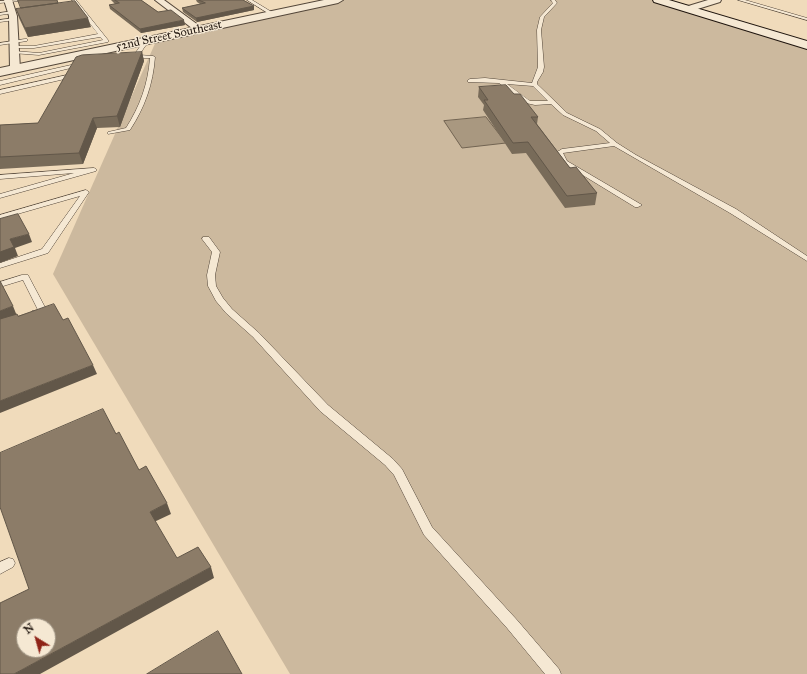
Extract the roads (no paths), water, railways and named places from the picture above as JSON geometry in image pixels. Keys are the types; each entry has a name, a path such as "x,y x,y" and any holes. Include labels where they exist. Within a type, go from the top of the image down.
{"street":[{"path":"159,0 200,30"},
{"name":"52nd Street Southeast","path":"0,72 16,74 109,45 140,42 338,0"},
{"path":"658,0 805,43"},
{"path":"688,9 717,0"},
{"path":"11,9 16,74"}],"lane":[{"path":"74,0 109,45"},
{"path":"249,0 273,14"},
{"path":"535,85 534,82 540,72 541,67 539,30 542,17 555,3 553,0"},
{"path":"740,0 807,19"},
{"path":"0,21 20,2"},
{"path":"73,8 79,7"},
{"path":"0,9 11,9"},
{"path":"0,14 11,9"},
{"path":"0,44 14,44 34,47 101,35"},
{"path":"0,38 39,54 109,45"},
{"path":"14,44 25,40"},
{"path":"136,56 144,45 140,42"},
{"path":"110,134 128,128 136,116 151,81 154,57 136,56 122,58"},
{"path":"0,82 16,74 73,66 87,60"},
{"path":"60,88 73,66"},
{"path":"0,92 67,77"},
{"path":"470,81 485,80 535,85 554,102 562,112 598,130 615,144 733,211 807,259"},
{"path":"498,81 528,102 554,102"},
{"path":"615,144 564,150 560,152 561,157 565,162 638,204"},
{"path":"0,176 94,170 0,196"},
{"path":"0,217 86,192 45,251 0,266"},
{"path":"206,239 216,252 211,275 212,286 228,311 256,335 324,408 389,462 398,472 428,531 512,624 554,674"},
{"path":"0,285 25,277 43,311 29,316"}]}
